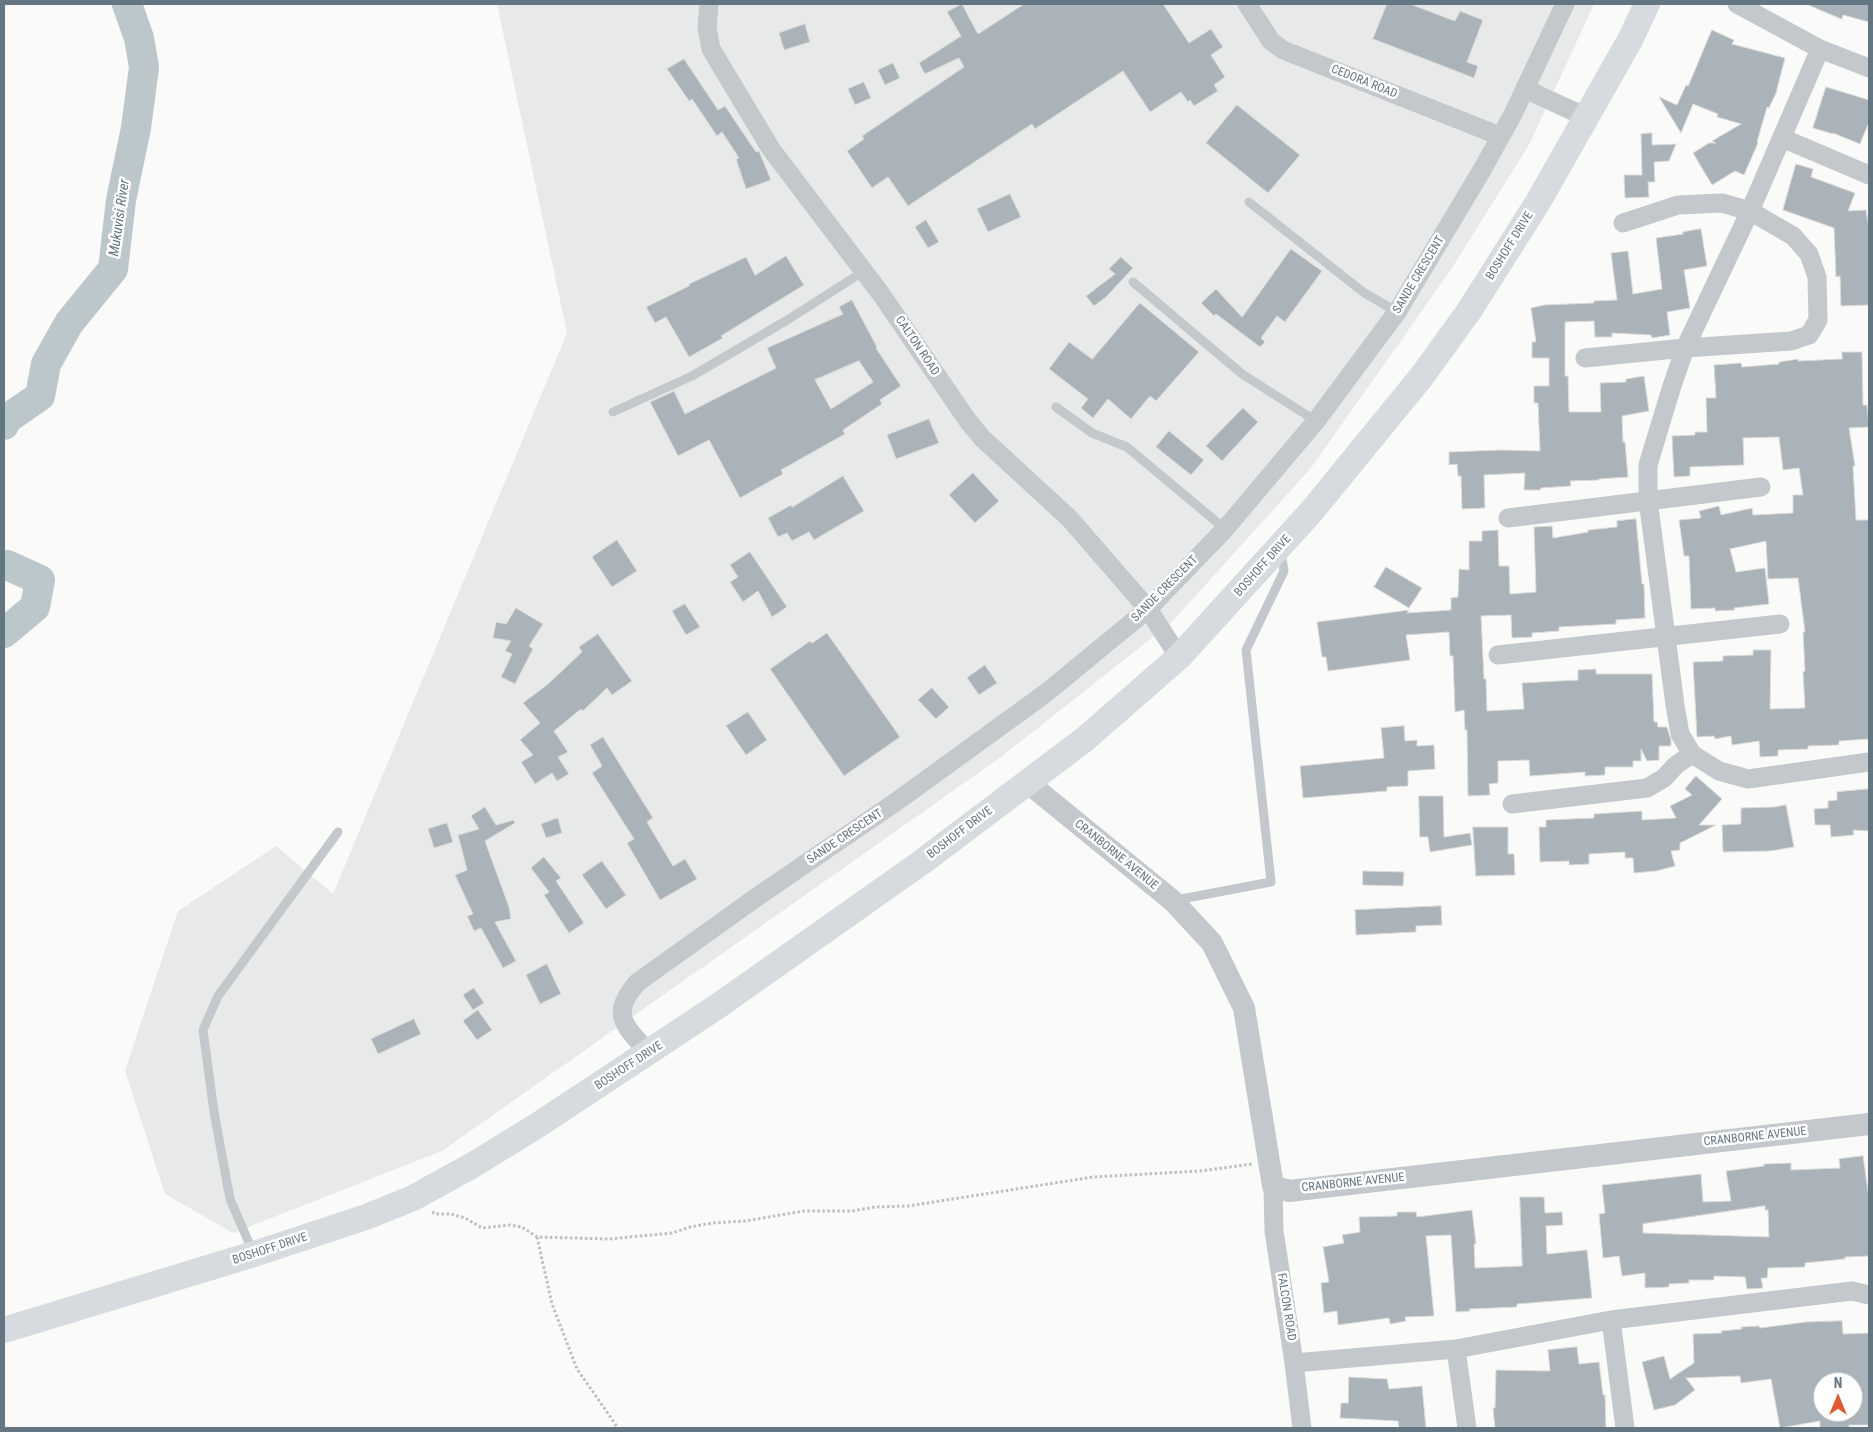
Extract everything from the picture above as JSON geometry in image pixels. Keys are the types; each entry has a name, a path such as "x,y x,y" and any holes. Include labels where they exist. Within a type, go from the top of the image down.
{"main road":[{"name":"BOSHOFF DRIVE","path":"4,1330 254,1254 366,1217 413,1198 514,1140 718,1006 914,868 1085,739 1179,656 1311,512 1422,376 1468,311 1532,211 1630,40 1647,4"}],"street":[{"name":"CALTON ROAD","path":"709,4 707,28 710,48 772,149 864,271 982,438 1070,519 1148,609 1179,656"},
{"name":"CEDORA ROAD","path":"1246,4 1271,41 1283,50 1500,136"},
{"name":"SANDE CRESCENT","path":"649,1053 629,1030 623,1019 622,1007 627,995 638,982 1031,705 1148,609 1225,529 1316,421 1397,312 1500,136 1525,90 1565,4"},
{"path":"1737,4 1820,49 1869,68"},
{"path":"1820,49 1750,211 1685,348 1648,465 1648,500 1680,734 1692,754 1719,771 1748,779 1869,762"},
{"path":"1525,90 1586,117"},
{"path":"1782,138 1869,175"},
{"path":"1586,358 1685,348 1790,341 1808,334 1818,320 1818,277 1809,254 1793,236 1750,211 1722,203 1678,205 1623,223"},
{"path":"1508,518 1761,487"},
{"path":"1498,655 1780,624"},
{"path":"1512,804 1648,788 1664,778 1676,765 1692,754"},
{"name":"CRANBORNE AVENUE","path":"1027,782 1173,901 1212,943 1244,1008 1273,1186 1289,1191 1869,1124"},
{"name":"FALCON ROAD","path":"1273,1186 1274,1231 1302,1428"},
{"path":"1294,1363 1456,1349 1611,1320 1852,1291 1869,1295"},
{"path":"1611,1320 1625,1428"},
{"path":"1456,1349 1467,1428"}],"lane":[{"path":"1249,202 1363,292 1397,312"},
{"path":"613,412 692,376 789,319 864,271"},
{"path":"1133,282 1242,374 1316,421"},
{"path":"1056,407 1092,433 1127,447 1225,529"},
{"path":"1173,901 1271,882 1246,650 1284,571 1280,546"},
{"path":"254,1254 230,1199 214,1112 203,1030 218,996 338,832"}],"path":[{"path":"413,1198 436,1214 451,1214 465,1218 482,1228 510,1225 522,1227 537,1237 609,1240 672,1234 704,1224 744,1221 804,1211 852,1211 875,1207 908,1206 1093,1177 1200,1171 1268,1162"},
{"path":"537,1237 552,1304 577,1370 618,1428"}],"shaded area":[{"path":"497,4 1594,4 1529,145 1450,271 1311,468 1172,622 1001,757 442,1151 233,1233 165,1194 125,1071 178,911 276,846 333,894 567,333"}],"building":[{"path":"962,4 978,34 1024,4 1163,4 1189,43 1211,29 1223,47 1211,55 1225,77 1214,85 1218,91 1194,106 1190,100 1188,102 1181,92 1150,112 1123,71 1035,129 1032,124 908,206 888,177 872,188 847,151 864,139 862,136 964,67 959,58 925,74 919,63 961,36 947,12"},
{"path":"1387,4 1410,4 1455,21 1460,11 1483,20 1467,62 1478,66 1474,78 1373,39"},
{"path":"1806,4 1869,4 1869,22 1843,15 1842,19"},
{"path":"805,24 810,42 784,50 779,33"},
{"path":"1712,30 1734,40 1732,44 1785,58 1776,93 1769,108 1767,107 1758,143 1744,175 1735,171 1712,185 1693,153 1709,143 1716,143 1712,141 1741,124 1717,117 1718,114 1693,104 1681,133 1659,97 1677,105 1686,85 1688,86"},
{"path":"684,59 718,110 725,106 756,152 759,151 771,180 746,189 736,159 739,158 722,132 717,136 692,99 689,101 667,69"},
{"path":"893,63 900,78 885,85 878,70"},
{"path":"864,82 871,98 855,105 848,89"},
{"path":"1826,87 1869,100 1869,122 1860,144 1833,133 1813,128"},
{"path":"1237,105 1300,155 1268,193 1206,143"},
{"path":"1652,133 1652,145 1676,144 1669,161 1654,162 1655,182 1648,182 1649,197 1625,198 1624,175 1642,175 1641,134"},
{"path":"1796,164 1813,169 1811,177 1855,193 1848,211 1866,210 1869,228 1869,305 1841,306 1840,276 1836,277 1834,228 1783,210"},
{"path":"1010,194 1021,217 988,232 977,209"},
{"path":"926,220 939,242 928,248 915,227"},
{"path":"1701,229 1707,266 1684,270 1690,308 1667,312 1670,335 1652,338 1651,335 1612,333 1612,337 1595,337 1594,321 1565,322 1565,376 1568,376 1569,412 1601,412 1600,383 1626,382 1626,379 1644,376 1649,411 1622,416 1623,442 1625,442 1628,477 1570,481 1571,486 1524,490 1525,473 1484,475 1485,508 1462,509 1461,476 1458,476 1457,464 1449,465 1449,452 1540,451 1538,403 1534,403 1534,386 1549,386 1549,358 1532,358 1532,342 1536,342 1531,308 1544,305 1617,300 1611,253 1628,251 1633,294 1662,289 1656,238"},
{"path":"1291,249 1322,271 1285,322 1277,316 1261,338 1265,342 1260,347 1216,314 1214,316 1201,303 1216,289 1242,317"},
{"path":"786,256 804,285 721,336 723,338 689,357 666,317 655,323 646,307 746,257 755,275"},
{"path":"1121,257 1133,268 1106,297 1094,306 1086,296 1115,274 1109,269"},
{"path":"852,300 876,348 901,386 880,400 882,404 843,430 845,434 781,470 783,474 740,498 709,440 678,456 650,402 674,391 685,414 776,368 767,348 843,314 839,307","holes":["859,361 873,382 831,409 815,380"]},
{"path":"1140,303 1199,352 1156,401 1150,396 1131,419 1108,399 1093,418 1081,408 1088,399 1049,369 1069,342 1092,359"},
{"path":"1842,352 1862,352 1863,405 1867,405 1869,427 1849,428 1855,466 1853,466 1856,520 1869,520 1869,739 1839,741 1839,745 1808,746 1808,749 1778,750 1778,756 1760,757 1759,741 1732,745 1731,736 1715,739 1714,736 1697,737 1693,662 1723,661 1723,656 1753,655 1753,650 1771,650 1770,709 1805,708 1803,632 1805,632 1798,578 1768,579 1766,541 1730,549 1736,572 1765,568 1769,604 1734,608 1735,610 1715,611 1715,608 1691,609 1689,556 1684,556 1679,520 1701,518 1699,511 1719,506 1721,515 1752,508 1753,515 1793,513 1793,495 1803,495 1799,468 1783,470 1779,437 1743,438 1744,465 1690,467 1690,476 1674,477 1672,436 1695,435 1695,432 1707,432 1706,398 1716,398 1714,365 1741,363 1742,367 1779,364 1779,362 1798,359 1798,361 1842,359"},
{"path":"1243,408 1258,422 1222,461 1206,446"},
{"path":"929,419 939,443 896,459 887,435"},
{"path":"1169,431 1204,460 1191,475 1156,447"},
{"path":"973,473 999,501 975,523 949,495"},
{"path":"843,476 864,511 814,540 809,532 792,541 787,533 778,537 768,518 791,505 792,507"},
{"path":"1636,519 1642,584 1644,584 1645,618 1616,620 1616,624 1559,627 1559,631 1532,633 1532,637 1512,638 1511,615 1481,616 1487,711 1524,709 1522,683 1578,680 1578,670 1596,669 1596,674 1652,674 1654,722 1657,722 1658,727 1667,727 1671,740 1671,746 1659,746 1659,760 1647,761 1641,749 1641,761 1633,761 1633,767 1605,767 1605,775 1585,776 1585,772 1530,776 1529,760 1498,761 1498,783 1489,784 1490,795 1468,796 1467,730 1465,730 1464,710 1455,712 1453,656 1450,656 1449,632 1406,635 1410,660 1328,671 1326,657 1322,657 1317,622 1409,610 1407,613 1451,610 1451,598 1458,597 1459,569 1469,570 1469,541 1482,541 1482,531 1498,530 1499,566 1509,566 1510,594 1536,592 1534,527 1552,526 1553,538 1588,532 1588,530 1617,527 1617,521"},
{"path":"617,540 637,571 612,587 592,557"},
{"path":"750,552 787,607 772,617 758,591 743,602 730,582 738,577 730,565"},
{"path":"1386,567 1422,588 1409,608 1374,587"},
{"path":"685,604 700,627 686,635 672,611"},
{"path":"516,608 543,624 529,646 533,649 515,684 501,677 512,654 505,651 511,641 493,638 496,622 506,624"},
{"path":"827,633 900,737 844,776 770,669 810,641 812,643"},
{"path":"598,634 632,681 612,695 607,688 583,711 581,709 554,731 568,752 558,757 569,774 557,781 552,773 535,784 521,762 533,755 520,740 540,723 523,703 548,684 582,652 579,647"},
{"path":"985,665 997,683 979,695 967,678"},
{"path":"932,688 949,707 936,719 918,700"},
{"path":"748,712 767,740 746,755 726,726"},
{"path":"1404,726 1405,741 1417,740 1417,746 1434,745 1435,769 1408,771 1408,786 1387,787 1387,791 1303,798 1300,766 1384,758 1381,728"},
{"path":"603,737 653,818 647,822 673,866 685,859 697,879 660,900 627,843 634,839 592,773 602,766 590,745"},
{"path":"1696,776 1722,799 1699,825 1716,825 1680,843 1680,850 1671,851 1675,866 1656,871 1634,873 1633,858 1625,858 1625,852 1589,854 1589,864 1569,865 1569,861 1540,862 1539,827 1546,827 1546,820 1594,818 1594,814 1642,811 1642,820 1676,818 1670,806 1692,795 1685,789"},
{"path":"1869,789 1869,831 1853,830 1854,835 1831,837 1830,825 1815,825 1814,809 1828,808 1828,801 1837,800 1837,792"},
{"path":"1419,796 1443,796 1444,837 1470,833 1472,845 1430,852 1428,837 1420,837"},
{"path":"1786,805 1794,847 1770,851 1723,852 1722,825 1741,824 1741,808"},
{"path":"485,807 496,825 514,820 515,823 485,841 509,907 511,919 495,922 516,961 503,968 481,928 474,931 467,916 473,914 455,875 467,870 458,835 479,829 471,816"},
{"path":"558,818 562,833 546,838 541,824"},
{"path":"447,823 453,842 434,848 428,829"},
{"path":"1473,827 1508,827 1508,854 1514,854 1515,875 1476,876"},
{"path":"544,857 561,878 556,881 584,923 569,933 544,895 549,892 531,868"},
{"path":"602,861 626,895 606,909 582,875"},
{"path":"1363,871 1404,872 1403,886 1363,885"},
{"path":"1441,906 1442,925 1416,926 1416,932 1356,935 1355,910"},
{"path":"547,964 561,994 540,1004 526,975"},
{"path":"474,988 484,1003 473,1010 463,995"},
{"path":"478,1010 492,1030 477,1040 463,1021"},
{"path":"414,1019 421,1034 378,1054 371,1039"},
{"path":"1863,1156 1869,1198 1869,1256 1845,1257 1845,1259 1805,1263 1805,1267 1768,1268 1767,1278 1761,1278 1763,1288 1747,1289 1745,1277 1714,1276 1714,1280 1689,1280 1689,1283 1669,1284 1669,1287 1645,1288 1645,1273 1622,1276 1619,1256 1603,1258 1599,1214 1605,1213 1602,1185 1701,1174 1703,1202 1731,1201 1726,1171 1764,1166 1764,1164 1791,1163 1791,1170 1840,1168 1839,1159","holes":["1765,1206 1765,1210 1768,1210 1769,1237 1643,1233 1643,1224"]},
{"path":"1520,1197 1544,1197 1545,1213 1562,1212 1563,1225 1546,1226 1547,1254 1587,1250 1592,1298 1517,1304 1517,1307 1469,1309 1470,1311 1456,1312 1451,1235 1426,1236 1434,1316 1405,1317 1406,1321 1390,1324 1389,1318 1338,1325 1337,1311 1324,1313 1321,1283 1329,1282 1323,1247 1344,1243 1342,1235 1360,1232 1359,1217 1397,1216 1397,1212 1416,1212 1417,1217 1472,1210 1476,1244 1474,1244 1475,1268 1522,1266"},
{"path":"1842,1321 1843,1334 1869,1333 1869,1425 1849,1425 1849,1428 1820,1428 1820,1422 1863,1422 1863,1372 1813,1372 1814,1422 1780,1428 1771,1379 1741,1383 1740,1376 1686,1378 1695,1390 1675,1405 1654,1410 1642,1362 1664,1356 1670,1379 1694,1363 1693,1334 1722,1333 1721,1331 1742,1329 1741,1327 1759,1326 1760,1328 1806,1322"},
{"path":"1577,1347 1579,1364 1599,1362 1603,1395 1605,1395 1606,1428 1495,1428 1493,1408 1495,1408 1496,1370 1550,1371 1548,1350"},
{"path":"1349,1377 1387,1379 1389,1389 1422,1386 1426,1428 1399,1428 1398,1421 1340,1418 1341,1403 1348,1403"}],"waterway":[{"name":"Mukuvisi River","path":"4,425 7,419 40,396 46,364 69,323 113,269 121,200 136,128 144,67 139,38 127,4"},
{"name":"Mukuvisi River","path":"4,566 7,565 40,580 35,607 4,633"}]}
